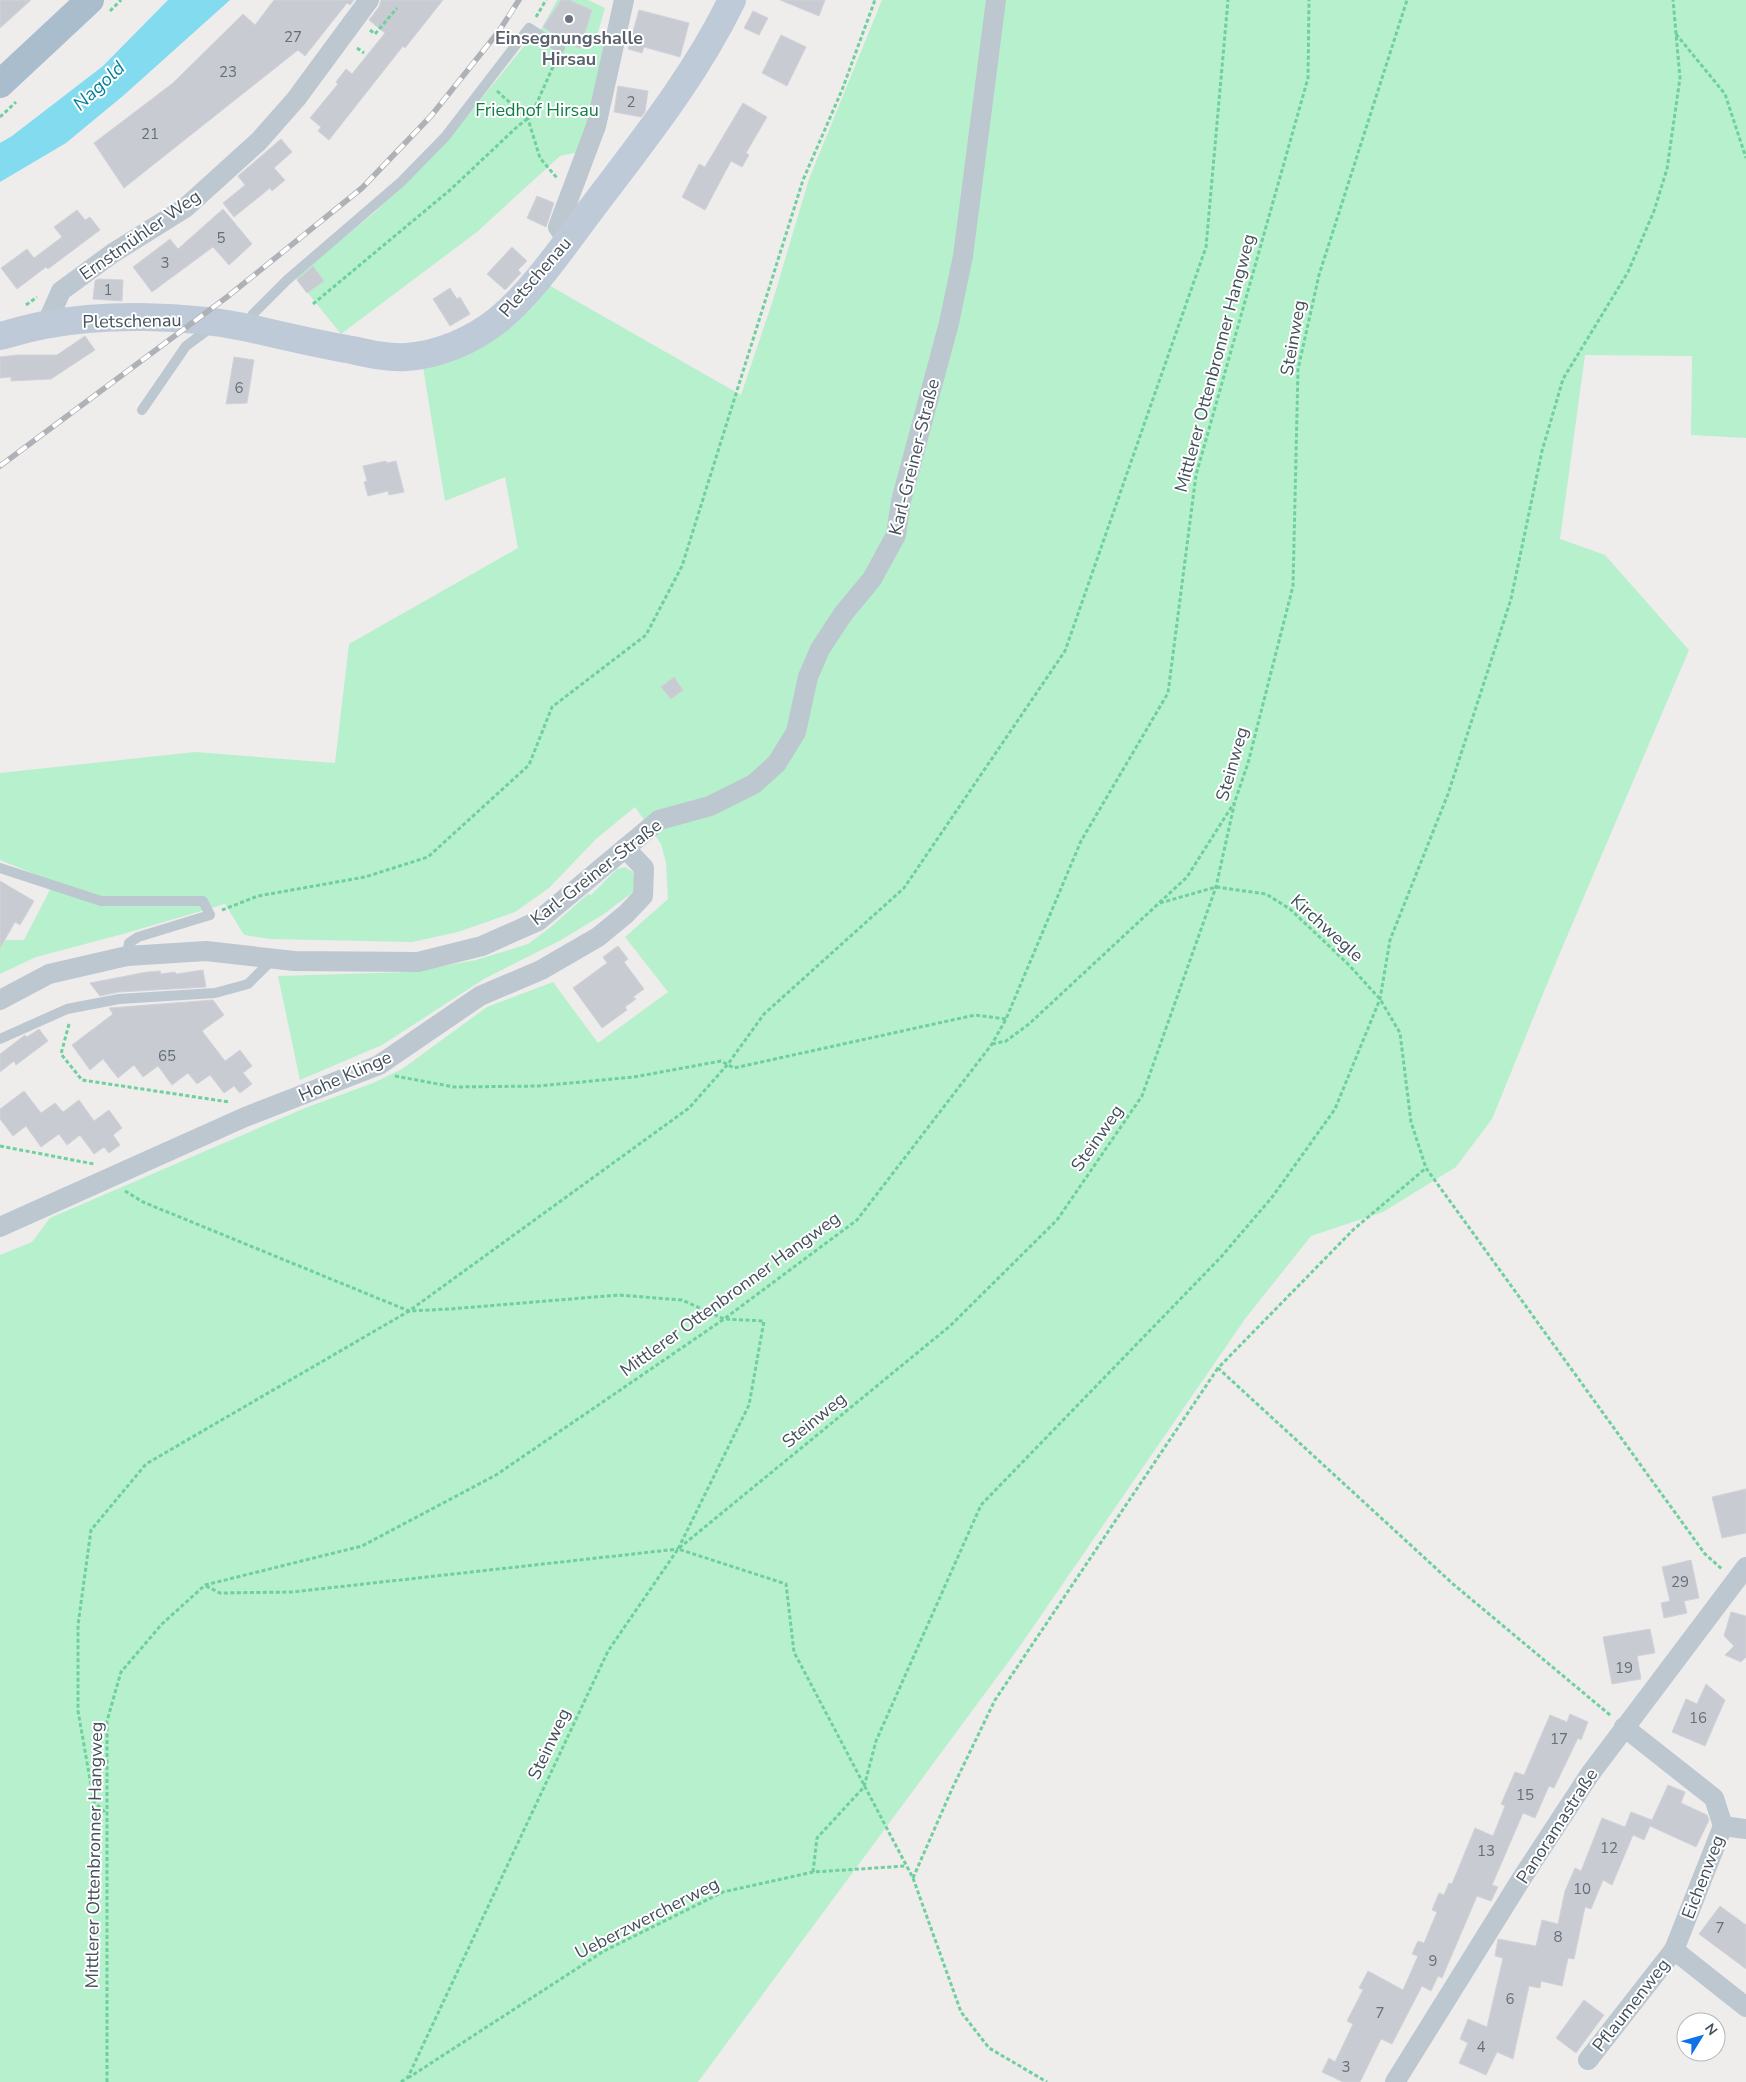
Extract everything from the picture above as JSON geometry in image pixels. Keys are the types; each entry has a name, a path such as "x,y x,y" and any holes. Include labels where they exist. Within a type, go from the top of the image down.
{"main road":[{"name":"Pletschenau","path":"46,325 99,318 167,318 247,328 377,355 407,357 444,350 472,337 497,321 517,303 567,240 679,93 718,30 732,0"},
{"path":"0,84 49,38 100,5"},
{"path":"0,336 46,325"}],"street":[{"name":"Ernstmühler Weg","path":"46,325 61,292 113,253 184,208 259,141 296,99 370,0"},
{"path":"567,240 558,227 596,126 624,0"},
{"name":"Karl-Greiner-Straße","path":"0,1000 49,974 127,956 206,951 294,961 418,962 482,946 538,921 659,820 710,806 754,784 777,763 796,732 808,677 820,649 843,614 872,578 896,535 901,501 949,323 963,256 996,0"},
{"name":"Hohe Klinge","path":"0,1227 101,1172 379,1065 480,996 541,970 598,937 626,914 643,896 644,868 625,848"},
{"name":"Panoramastraße","path":"1395,2082 1590,1774 1624,1727 1742,1579"},
{"name":"Eichenweg","path":"1624,1727 1714,1798 1723,1826 1674,1950"},
{"path":"1723,1826 1746,1829"},
{"path":"1674,1950 1746,2007"},
{"name":"Pflaumenweg","path":"1588,2060 1674,1950"}],"lane":[{"path":"247,328 253,314 287,280 401,182 445,137 529,28 560,48"},
{"path":"142,410 186,346 205,332 207,322"},
{"path":"0,868 101,901 203,901 210,915 138,936 129,944 127,956"},
{"path":"0,1039 77,1006 119,999 215,993 248,984 274,958"}],"path":[{"path":"100,5 121,0"},
{"path":"529,28 546,0"},
{"path":"210,915 258,896 365,877 428,857 529,765 552,707 646,635 682,566 803,180 842,90 875,0"},
{"path":"106,1812 94,1802 78,1711 78,1625 91,1530 146,1464 409,1311 689,1108 728,1064 764,1014 904,888 1065,651 1206,247 1228,0"},
{"name":"Mittlerer Ottenbronner Hangweg","path":"107,2082 107,1721 121,1672 162,1624 205,1586 362,1546 496,1475 724,1319 857,1220 992,1044 1006,1018 1081,841 1168,693 1196,475 1308,78 1310,0"},
{"name":"Steinweg","path":"401,2082 408,2077 608,1651 678,1549 950,1326 1057,1220 1142,1096 1216,887 1236,801 1248,763 1293,586 1298,370 1319,275 1406,0"},
{"path":"813,1872 817,1838 864,1787 876,1741 982,1504 1221,1257 1272,1196 1335,1109 1380,998 1390,940 1448,794 1510,600 1542,451 1563,379 1628,272 1654,211 1662,186 1667,169 1680,78 1673,0"},
{"path":"375,34 397,8"},
{"path":"1676,34 1725,94 1746,158"},
{"path":"313,304 450,190 532,116 560,48"},
{"path":"487,83 528,119 540,158 553,176 572,190"},
{"path":"992,1044 1006,1041 1029,1024 1187,877 1236,801"},
{"name":"Kirchwegle","path":"1160,903 1216,887 1266,894 1290,909 1314,930 1380,998 1400,1033 1410,1122 1426,1168 1705,1554 1742,1579"},
{"path":"379,1065 398,1078 464,1087 539,1086 634,1077 720,1061 734,1068 975,1015 1006,1018"},
{"path":"70,1022 66,1030 61,1054 82,1080 231,1102"},
{"path":"0,1146 101,1172 143,1202 409,1311 619,1294 682,1300 724,1319 764,1321 749,1405 678,1549"},
{"path":"913,1878 952,1789 995,1700 1218,1368 1354,1229 1426,1168"},
{"path":"1218,1368 1453,1584 1624,1727"},
{"path":"205,1586 220,1593 292,1592 678,1549 786,1584 794,1652 913,1878 961,2012 989,2048 1047,2082"},
{"name":"Ueberzwercherweg","path":"401,2082 604,1951 724,1892 813,1872 906,1866"}],"green space":[{"name":"Friedhof Hirsau","path":"557,0 588,0 605,8 597,36 611,40 579,152 560,156 477,232 341,334 295,277 374,213 445,143 525,45 533,44"},
{"path":"882,0 1746,0 1746,438 1691,435 1692,356 1585,355 1560,539 1605,555 1689,650 1554,967 1492,1119 1456,1167 1383,1212 1311,1236 1245,1319 1020,1646 698,2082 0,2082 0,1255 32,1242 50,1218 305,1108 373,1083 402,1069 487,1007 553,982 598,1043 668,992 625,937 668,899 666,863 661,844 635,807 596,839 549,888 515,912 458,932 412,942 270,939 244,935 225,904 36,957 0,974 0,940 24,940 54,882 0,860 0,773 195,752 335,763 349,644 518,548 505,477 445,501 423,367 545,283 741,395 773,300 809,179"},
{"path":"625,867 633,872 637,883 633,892 604,914 561,940 484,979 382,1045 300,1080 278,976 410,972 476,960 528,944 552,926 588,894 591,895 617,869"}],"water":[{"name":"Nagold","path":"168,0 230,0 124,95 66,143 0,182 0,143 12,136 103,66"}],"building":[{"path":"0,0 31,0 0,28"},
{"path":"274,0 354,0 350,5 347,3 305,56 298,50 124,188 94,143 173,83 243,14 255,25"},
{"path":"381,0 443,0 405,48 403,46 329,140 318,131 321,127 310,118 338,84 336,82 346,69 352,74 385,33 369,20 379,7"},
{"name":"Einsegnungshalle Hirsau","path":"561,0 569,0 592,10 580,48 570,45 543,27"},
{"path":"780,0 825,0 819,16"},
{"path":"639,10 689,23 680,57 644,47 642,53 628,49"},
{"path":"753,11 768,18 759,35 744,28"},
{"path":"781,35 806,47 787,86 762,73"},
{"path":"618,86 648,91 645,112 641,117 614,112"},
{"path":"743,103 767,117 746,153 749,155 742,167 731,161 705,210 682,197 699,164 705,167"},
{"path":"281,139 292,152 274,168 285,180 272,191 270,188 234,217 223,203 245,185 238,176"},
{"path":"537,196 554,203 546,227 527,218"},
{"path":"223,209 252,244 229,265 213,247 152,292 133,267 170,239 178,249"},
{"path":"77,210 85,220 90,217 100,230 48,269 46,267 17,289 1,268 27,249 34,258 62,237 54,227"},
{"path":"512,247 527,261 518,270 521,273 505,290 487,274"},
{"path":"313,266 324,281 307,293 297,280"},
{"path":"98,279 123,280 122,301 93,299 95,281"},
{"path":"450,288 457,299 460,297 470,314 450,326 433,299"},
{"path":"85,336 95,350 51,379 11,381 11,377 0,378 0,357 57,355"},
{"path":"234,357 254,360 247,403 226,404"},
{"path":"386,461 387,463 396,461 404,492 389,495 388,491 368,496 364,482 367,481 363,466"},
{"path":"674,677 683,690 671,699 661,687"},
{"path":"0,881 34,901 20,925 15,922 0,948"},
{"path":"618,946 628,959 624,962 644,989 633,997 636,999 625,1007 627,1010 602,1028 573,988 607,963 603,957"},
{"path":"203,970 206,987 119,992 100,996 90,983 147,972 160,971 161,974 175,972 176,974"},
{"path":"213,1000 224,1015 202,1031 225,1061 240,1050 252,1066 243,1073 252,1084 240,1093 234,1086 224,1093 210,1075 197,1084 188,1073 172,1085 158,1066 143,1077 134,1065 118,1078 103,1059 90,1070 72,1045 113,1014 109,1008"},
{"path":"39,1029 48,1041 16,1065 14,1061 0,1072 0,1054 25,1035 27,1037"},
{"path":"24,1091 41,1113 55,1103 63,1112 79,1100 94,1121 109,1110 122,1128 113,1135 120,1145 109,1153 104,1147 94,1154 80,1135 67,1145 59,1134 41,1147 26,1126 13,1136 0,1119 0,1109"},
{"path":"1746,1489 1746,1533 1722,1538 1712,1497"},
{"path":"1691,1560 1699,1598 1684,1601 1687,1613 1664,1618 1661,1603 1670,1601 1662,1567"},
{"path":"1731,1612 1746,1616 1746,1657 1741,1662 1725,1655 1734,1646 1724,1636"},
{"path":"1650,1629 1655,1653 1637,1656 1641,1679 1612,1684 1603,1637"},
{"path":"1706,1684 1725,1700 1705,1746 1672,1732 1686,1699 1697,1704"},
{"path":"1570,1714 1588,1722 1581,1740 1578,1738 1554,1788 1549,1786 1535,1818 1523,1813 1492,1885 1498,1887 1491,1901 1477,1896 1442,1978 1438,1976 1431,1991 1422,1986 1392,2044 1381,2039 1360,2082 1343,2082 1322,2072 1329,2058 1335,2062 1353,2024 1347,2021 1363,1990 1359,1988 1368,1971 1403,1990 1418,1956 1412,1954 1418,1941 1424,1943 1437,1912 1432,1910 1439,1893 1444,1895 1449,1883 1452,1884 1475,1828 1493,1836 1505,1806 1501,1804 1515,1772 1524,1775 1550,1715 1567,1722"},
{"path":"1668,1785 1685,1792 1681,1803 1707,1815 1709,1820 1696,1847 1650,1826 1644,1840 1633,1835 1612,1885 1603,1880 1591,1909 1585,1907 1574,1959 1568,1958 1562,1986 1541,1981 1540,1988 1529,1986 1513,2059 1497,2052 1486,2075 1459,2063 1468,2043 1460,2039 1468,2019 1487,2027 1503,1958 1495,1956 1498,1939 1536,1946 1542,1920 1558,1924 1565,1891 1575,1868 1581,1871 1602,1818 1625,1827 1631,1812 1652,1820"},
{"path":"1720,1906 1746,1925 1746,1969 1699,1934"},
{"path":"1584,2000 1604,2015 1576,2053 1556,2038"}],"railway":[{"path":"0,466 227,297 362,188 431,116 499,31 519,0"}],"place":[{"name":"Einsegnungshalle Hirsau","path":"569,19"}]}
